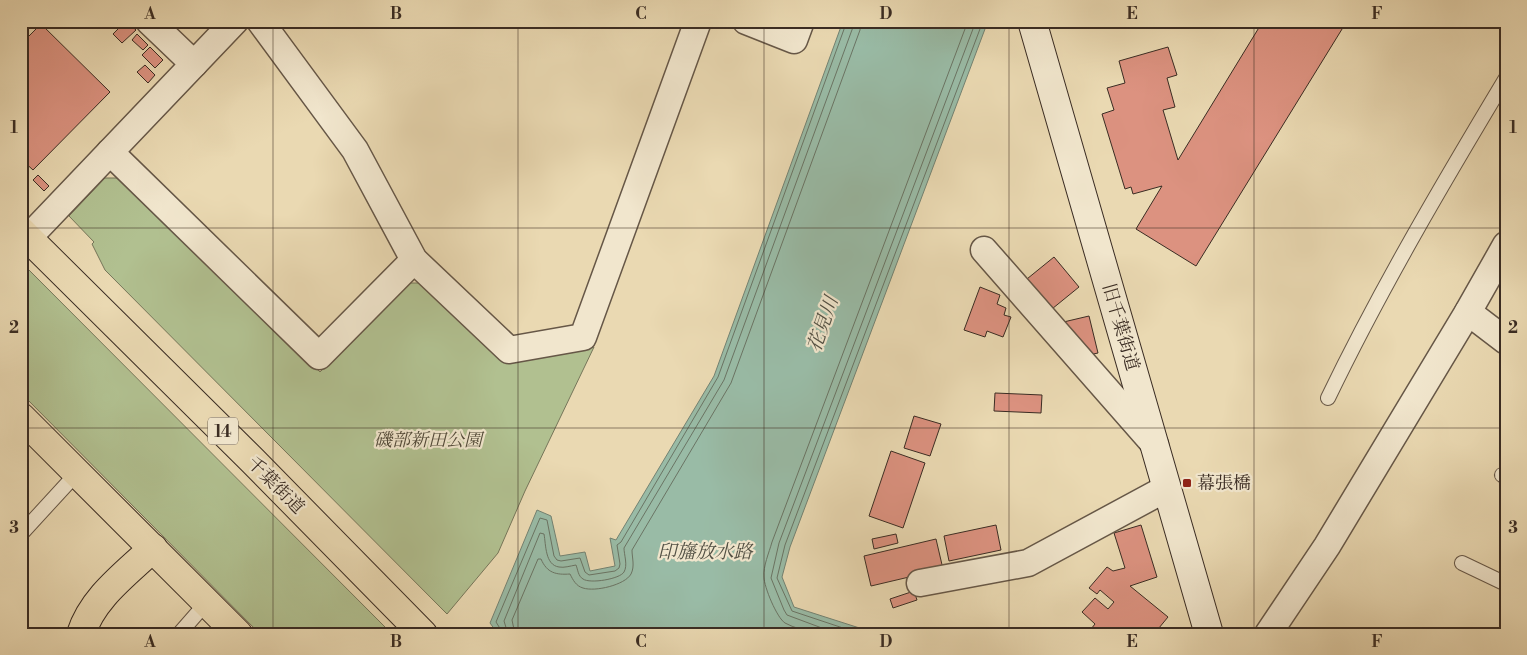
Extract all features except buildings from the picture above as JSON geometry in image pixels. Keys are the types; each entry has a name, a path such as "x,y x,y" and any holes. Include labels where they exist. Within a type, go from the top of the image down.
{"highway":[{"name":"千葉街道","path":"25,234 252,460 423,634"},
{"path":"21,417 238,634"},
{"path":"81,634 85,622 96,603 153,548"}],"street":[{"path":"149,21 194,64"},
{"path":"25,234 110,152 235,21"},
{"path":"260,21 355,150 414,260 509,350 583,337 698,21"},
{"path":"746,21 794,40 801,21"},
{"name":"旧千葉街道","path":"1032,21 1210,634"},
{"path":"110,152 319,356 414,260"},
{"path":"1268,634 1327,546 1468,312 1506,245"},
{"path":"984,250 1155,445"},
{"path":"1468,312 1506,341"},
{"path":"920,583 1028,563 1167,488"}],"lane":[{"path":"1328,398 1360,333 1438,193 1506,78"},
{"path":"21,534 77,472"},
{"path":"1462,563 1506,584"},
{"path":"179,634 207,602"}],"green space":[{"name":"磯部新田公園","path":"105,178 119,178 320,372 408,283 422,283 505,363 594,347 525,491 498,553 447,614 105,270 92,244 94,242 69,216"},
{"path":"21,262 392,634 260,634 21,393"}],"water":[{"name":"印旛放水路","path":"843,21 988,21 790,547 782,577 794,607 872,632 871,634 498,634 490,623 537,510 551,516 560,556 585,552 590,571 615,566 610,538 616,540 714,376"}],"place":[{"name":"幕張橋","path":"1187,483"}],"water label":[{"name":"花見川","path":"822,324"}]}
